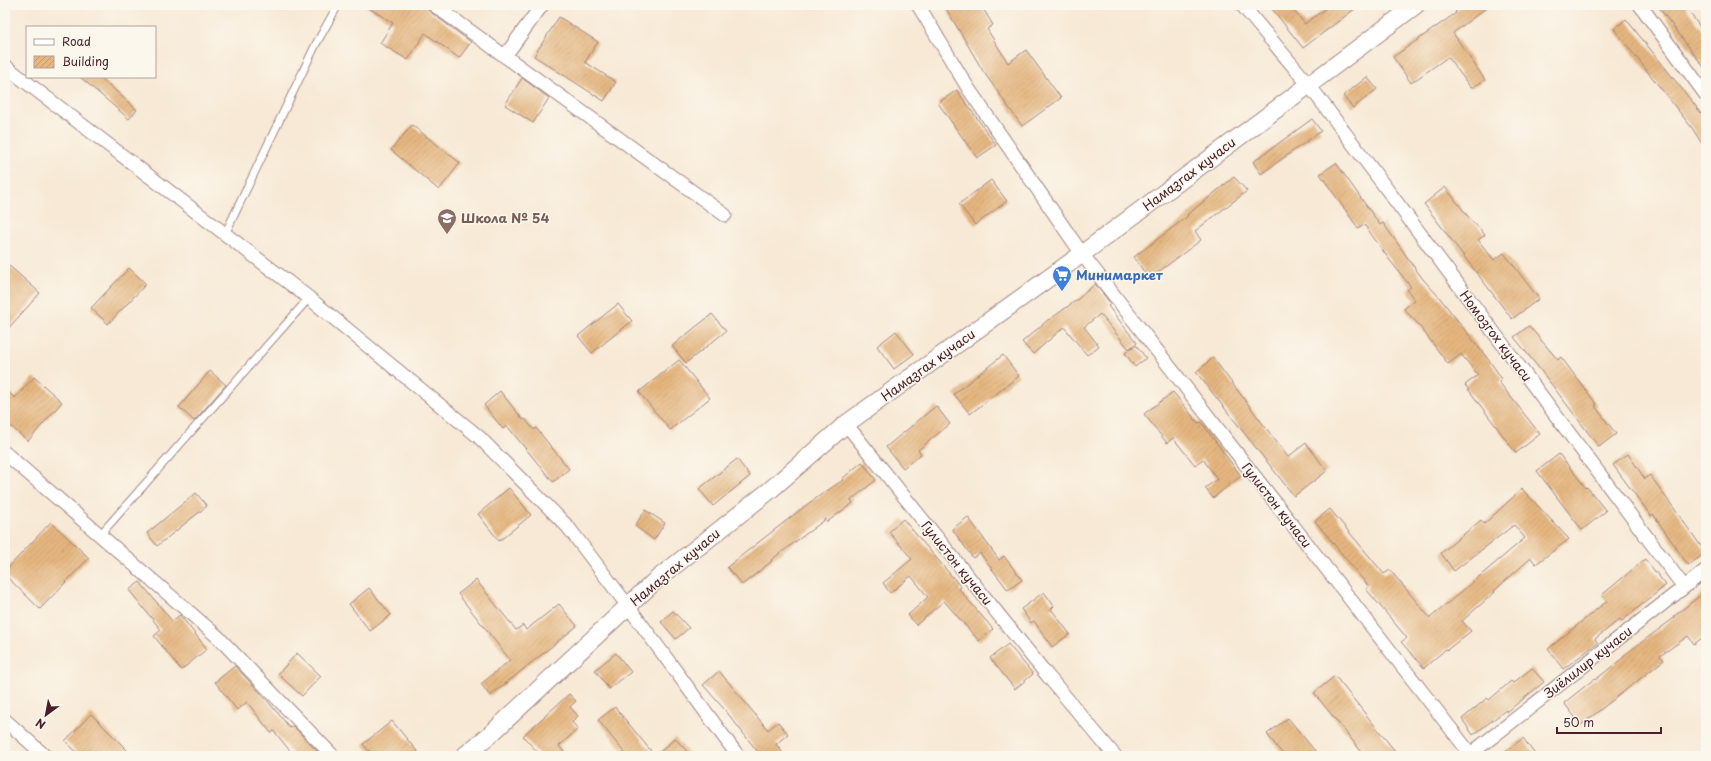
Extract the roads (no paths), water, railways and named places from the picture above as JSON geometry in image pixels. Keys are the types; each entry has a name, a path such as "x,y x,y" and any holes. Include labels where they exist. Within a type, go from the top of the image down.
{"street":[{"path":"434,5 725,215"},
{"path":"505,56 542,5"},
{"name":"Гулистон кучаси","path":"918,5 968,88 1082,254 1470,755"},
{"name":"Номозгох кучаси","path":"1242,5 1309,85 1684,587"},
{"name":"Намазгах кучаси","path":"464,756 493,732 656,580 769,491 846,424 1082,254 1416,5"},
{"path":"1640,5 1706,95"},
{"path":"5,66 309,298 479,438 568,527 738,756"},
{"name":"Гулистон кучаси","path":"846,424 1047,675 1115,756"},
{"path":"5,452 218,637 334,756"},
{"name":"Зиёлилир кучаси","path":"1470,755 1706,570"},
{"path":"5,720 45,756"}],"lane":[{"path":"225,234 316,44 338,5"},
{"path":"100,535 309,298"}],"place":[{"name":"Школа № 54","path":"447,235"},
{"name":"Минимаркет","path":"1062,292"}]}
